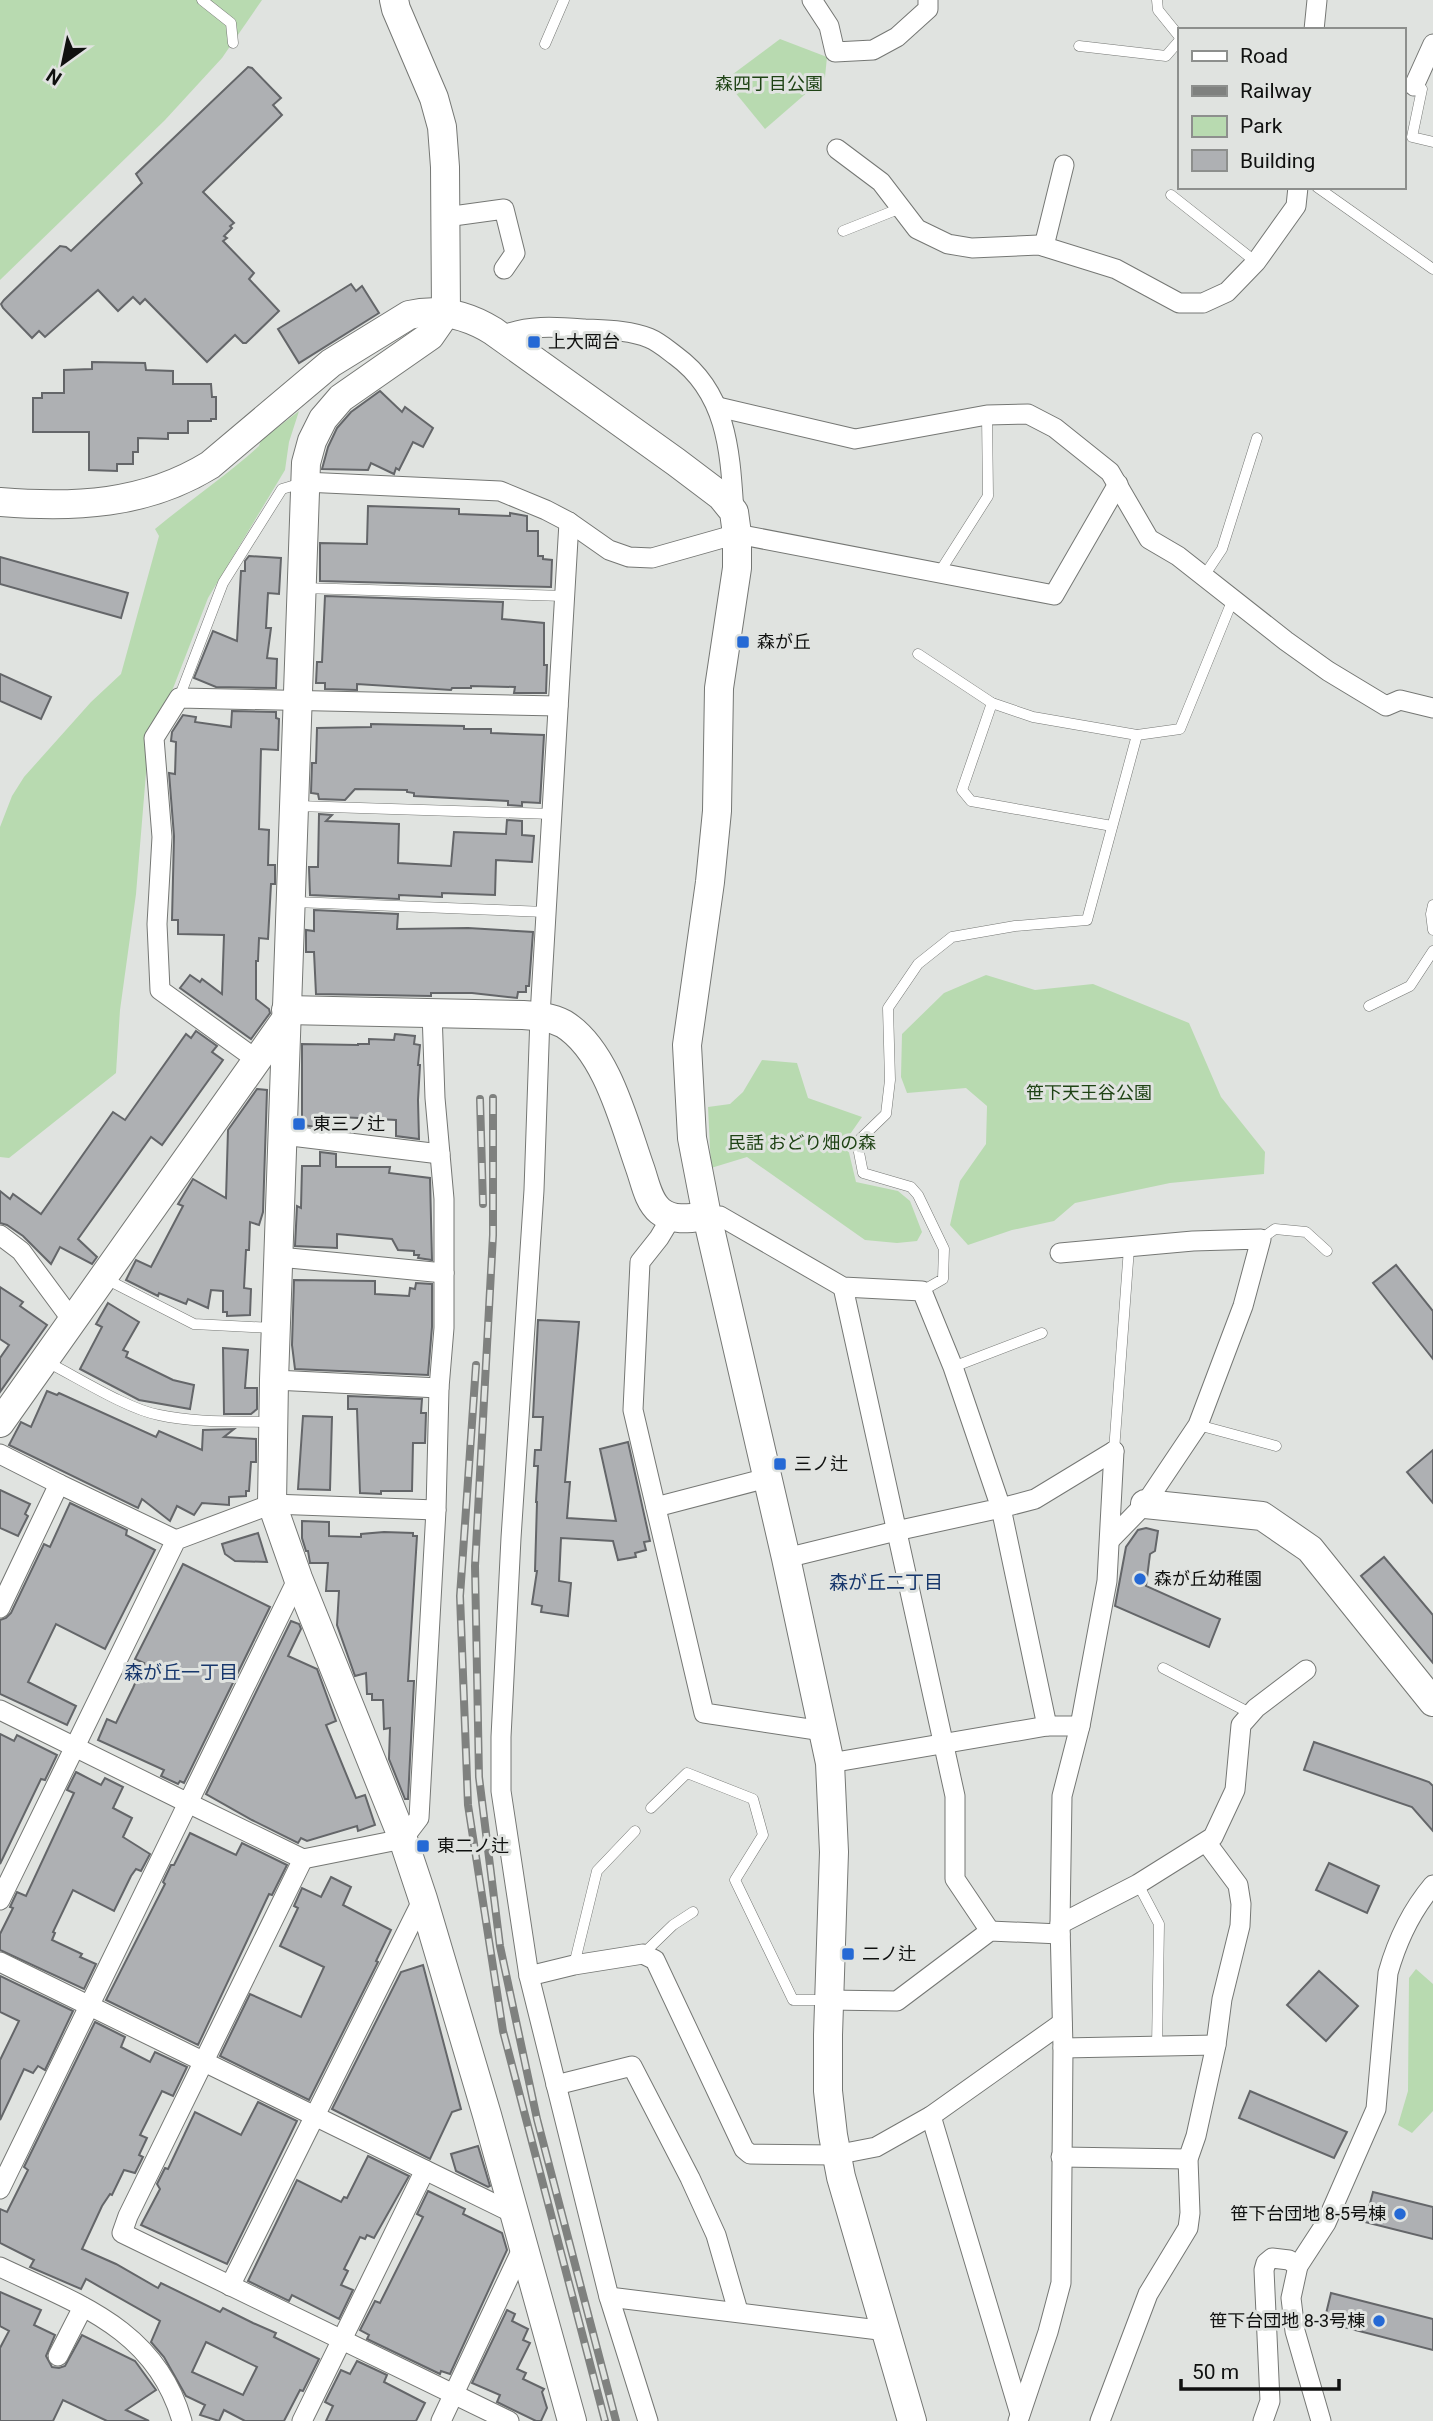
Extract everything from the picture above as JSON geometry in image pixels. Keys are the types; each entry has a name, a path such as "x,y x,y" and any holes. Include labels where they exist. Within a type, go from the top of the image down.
{"street":[{"path":"394,0 434,98 442,127 446,313 430,336 341,398 332,408 312,441 304,482 272,1504 298,1578 403,1839 423,1899 524,2245 572,2421"},
{"path":"812,0 829,26 834,59 873,50 897,37 928,9 928,0"},
{"path":"1314,28 1317,0"},
{"path":"1418,88 1433,44"},
{"path":"837,149 881,183 917,229 948,244 972,248 1044,246 1116,269 1178,303 1203,303 1227,292 1256,262 1296,206 1298,189"},
{"path":"1044,246 1064,165"},
{"path":"446,217 503,209 515,253 504,269"},
{"path":"0,502 85,505 164,488 190,477 210,465 331,363 409,316 421,312 446,313 474,320 500,337 721,496 736,523"},
{"path":"500,337 520,330 546,328 603,330 649,338 688,365 700,378 718,407 725,432 736,523 737,568 719,688 717,811 710,882 687,1045 692,1138 707,1216 830,1763 834,1853 832,1964 828,2000 828,2091 835,2155 912,2421"},
{"path":"718,407 855,439 987,415 1028,414 1055,428 1110,472 1149,540 1178,556 1328,671 1385,706 1400,700 1433,708"},
{"path":"304,482 500,491 546,510 569,522 609,550 629,557 652,558 736,523 939,573 1054,595 1118,484"},
{"path":"569,522 540,1016 534,1190 511,1538 501,1737 501,1791 529,1976 609,2297 648,2421"},
{"path":"257,1060 160,990 157,924 162,837 154,738 179,698 558,706"},
{"path":"286,1014 432,1012 540,1016 563,1024 577,1034 596,1057 617,1102 650,1197 660,1211 671,1217 687,1219 720,1216 843,1287 922,1291 953,1367 1001,1508 1047,1726"},
{"path":"0,1710 303,1859 403,1839 419,1818 444,1328 443,1199 432,1012"},
{"path":"2,1416 257,1060 286,1014"},
{"path":"283,1135 440,1154"},
{"path":"671,1217 640,1262 633,1410 704,1713 823,1731"},
{"path":"0,1235 21,1251 72,1320"},
{"path":"1060,1253 1193,1241 1261,1239 1243,1306 1198,1425 1145,1504 1110,1540"},
{"path":"279,1257 444,1273"},
{"path":"843,1287 954,1796 955,1878 990,1931"},
{"path":"274,1380 439,1388"},
{"path":"786,1558 1035,1499 1114,1451"},
{"path":"1019,2417 1048,2332 1061,2283 1062,1796 1080,1726 1107,1581 1114,1451"},
{"path":"0,1454 176,1540"},
{"path":"656,1507 767,1478"},
{"path":"0,1608 59,1484"},
{"path":"0,1900 176,1540 272,1504 436,1510"},
{"path":"1145,1504 1262,1516 1310,1549 1433,1702"},
{"path":"0,2189 298,1578"},
{"path":"828,2000 897,2001 990,1931 1060,1929 1206,1842 1213,1837 1235,1790 1241,1725 1250,1713 1306,1670"},
{"path":"830,1763 1047,1726 1080,1726"},
{"path":"1100,2421 1149,2294 1188,2228 1188,2159 1196,2136 1216,2045 1222,1999 1240,1926 1238,1885 1206,1842"},
{"path":"303,1859 122,2233 509,2421"},
{"path":"1321,2421 1295,2331 1291,2298 1298,2266 1326,2222 1376,2109 1388,1973 1416,1905 1433,1885"},
{"path":"230,2286 423,1899"},
{"path":"529,1976 574,1965 643,1954 654,1959 744,2149 750,2154 835,2155 876,2147 931,2116 1062,2023"},
{"path":"0,1962 515,2214"},
{"path":"1063,2048 1216,2045"},
{"path":"556,2085 632,2066 716,2235 738,2311"},
{"path":"931,2116 1019,2417"},
{"path":"1061,2157 1188,2159"},
{"path":"302,2421 425,2170"},
{"path":"441,2421 524,2245"},
{"path":"1263,2421 1270,2401 1264,2270 1266,2263 1272,2258 1289,2260 1298,2266"},
{"path":"0,2267 83,2307 121,2329 143,2348 162,2375 182,2421"},
{"path":"609,2297 887,2331"},
{"path":"58,2356 83,2307"}],"lane":[{"path":"202,0 231,23 233,43"},
{"path":"545,44 564,0"},
{"path":"1157,0 1158,10 1178,37"},
{"path":"1079,46 1166,56 1178,39"},
{"path":"1418,88 1412,136 1433,142"},
{"path":"1320,189 1433,269"},
{"path":"1171,195 1256,262"},
{"path":"844,231 901,208"},
{"path":"939,573 988,496 987,415"},
{"path":"1204,576 1222,549 1257,438"},
{"path":"179,698 223,583 282,489 304,482"},
{"path":"301,588 564,596"},
{"path":"918,654 992,703 1032,717 1137,736 1180,729 1233,599"},
{"path":"992,703 962,790 971,801 1112,826"},
{"path":"922,1291 943,1279 944,1249 918,1195 911,1187 863,1173 857,1142 886,1114 890,1080 888,1008 918,964 952,936 1015,926 1087,920 1137,736"},
{"path":"293,806 552,814"},
{"path":"290,902 546,912"},
{"path":"1433,905 1433,930"},
{"path":"1368,1006 1410,986 1433,951"},
{"path":"1261,1239 1275,1229 1306,1231 1327,1251"},
{"path":"1114,1451 1129,1248"},
{"path":"103,1277 194,1324 277,1328"},
{"path":"953,1367 1042,1333"},
{"path":"44,1360 120,1400 157,1415 274,1423"},
{"path":"1198,1425 1276,1446"},
{"path":"1163,1668 1250,1713"},
{"path":"651,1808 687,1773 753,1799 763,1835 735,1880 793,2000 828,2000"},
{"path":"574,1965 597,1871 635,1831"},
{"path":"1138,1884 1159,1924 1157,2047"},
{"path":"643,1954 673,1926 693,1912"}],"green space":[{"path":"0,0 262,0 222,58 165,120 0,280"},
{"name":"森四丁目公園","path":"780,39 827,57 825,77 765,129 725,80"},
{"path":"299,411 289,442 285,470 208,598 172,691 149,737 136,894 120,1010 116,1073 9,1158 0,1157 0,827 12,796 24,777 91,702 121,674 159,536 155,529 234,468 259,446 261,440"},
{"name":"笹下天王谷公園","path":"986,975 1035,990 1093,984 1189,1023 1221,1097 1265,1152 1264,1174 1170,1183 1075,1203 1054,1221 1012,1230 968,1245 950,1225 960,1181 986,1144 987,1106 966,1088 907,1093 901,1077 902,1034 944,993"},
{"name":"民話 おどり畑の森","path":"762,1060 797,1063 808,1098 862,1117 846,1140 856,1182 898,1191 910,1201 922,1232 917,1241 897,1243 865,1240 747,1157 711,1168 708,1107 730,1104 743,1092"},
{"path":"1416,1969 1433,1984 1433,2111 1412,2133 1398,2125 1408,2091 1409,1978"}],"building":[{"path":"248,67 281,98 273,105 282,115 203,192 234,223 223,241 254,273 249,279 279,311 246,343 235,335 207,362 145,299 140,304 133,297 118,311 98,290 45,337 39,331 32,338 3,308 1,304 4,300 60,246 71,251 142,183 136,174"},
{"path":"351,284 356,291 362,286 379,313 299,363 278,329"},
{"path":"92,362 145,363 146,370 173,371 173,384 211,384 212,397 216,397 216,419 188,421 188,433 168,433 168,439 138,438 138,452 133,452 133,464 117,464 117,471 89,470 89,432 33,432 33,398 42,398 42,393 64,393 64,370 92,369"},
{"path":"380,391 402,412 405,407 433,428 423,447 413,442 399,470 396,468 394,474 371,463 368,470 322,469 337,428 351,412"},
{"path":"368,506 459,509 459,514 510,516 510,513 527,516 527,531 538,531 538,556 552,560 551,587 320,581 320,543 367,544"},
{"path":"249,556 281,558 279,594 268,593 266,628 271,628 267,658 277,659 276,688 216,687 194,678 213,631 237,641 241,571 245,571 245,561"},
{"path":"0,557 128,593 121,618 0,584"},
{"path":"325,596 503,602 502,619 544,623 546,693 514,693 515,687 471,686 451,690 357,684 357,690 325,689 325,683 316,683 317,662 322,662"},
{"path":"0,674 51,697 41,719 0,701"},
{"path":"232,711 276,712 276,718 279,719 278,750 261,749 259,829 269,830 268,865 275,865 275,884 271,884 268,939 259,938 256,999 269,1009 270,1013 251,1039 180,988 190,975 200,982 202,979 222,994 224,935 178,934 178,920 172,920 174,836 169,773 175,774 176,742 171,741 172,732 183,715 196,717 195,722 231,727"},
{"path":"371,724 464,726 464,729 491,729 491,733 544,735 540,803 522,802 522,806 508,805 508,801 414,796 414,793 407,790 355,789 345,800 319,799 318,794 311,793 312,763 316,763 317,728 371,727"},
{"path":"319,814 332,815 326,821 399,824 398,863 451,866 454,832 506,834 507,820 522,821 522,835 534,836 532,862 496,860 495,895 442,893 442,897 399,895 399,899 310,895 309,867 318,867"},
{"path":"314,910 398,914 397,929 468,928 533,932 529,986 526,986 526,992 518,992 517,998 472,993 431,993 431,996 316,994 314,952 306,952 306,930 314,931"},
{"path":"196,1031 217,1046 212,1052 223,1060 162,1145 151,1137 78,1239 97,1257 92,1264 60,1247 51,1264 23,1236 0,1223 0,1191 10,1199 13,1194 41,1214 113,1112 125,1120 186,1034 191,1038"},
{"path":"395,1034 415,1036 414,1044 420,1045 419,1139 396,1136 396,1120 340,1117 340,1130 302,1125 302,1044 369,1044 369,1039 394,1040"},
{"path":"257,1089 267,1090 263,1212 259,1225 250,1222 249,1250 246,1250 244,1288 251,1289 250,1315 227,1316 227,1312 223,1312 223,1291 211,1290 208,1308 188,1299 186,1304 159,1293 158,1296 126,1280 136,1260 151,1267 183,1206 178,1204 193,1179 226,1198 228,1130"},
{"path":"320,1152 336,1154 336,1167 390,1167 389,1173 430,1178 432,1260 418,1258 419,1255 414,1255 414,1251 398,1250 392,1239 337,1234 337,1248 295,1246 297,1206 301,1208 302,1166 320,1166"},
{"path":"1396,1265 1433,1311 1433,1359 1373,1283"},
{"path":"294,1280 375,1281 375,1294 409,1296 410,1288 415,1289 416,1283 432,1284 428,1375 295,1369 292,1345"},
{"path":"0,1287 23,1302 20,1306 47,1325 0,1392 0,1358 9,1345 0,1339"},
{"path":"108,1303 139,1322 123,1350 128,1352 126,1357 173,1380 194,1385 190,1409 139,1400 80,1369 102,1327 96,1324"},
{"path":"538,1320 579,1322 565,1482 570,1482 567,1518 616,1521 600,1449 628,1442 650,1541 644,1542 646,1550 635,1553 636,1557 618,1560 613,1541 561,1538 559,1581 571,1583 568,1616 541,1612 542,1606 532,1604 537,1571 538,1466 534,1466 535,1450 541,1450 543,1417 533,1417"},
{"path":"223,1348 248,1350 245,1388 257,1388 257,1409 251,1414 224,1414"},
{"path":"47,1391 57,1395 59,1393 156,1437 159,1431 202,1450 203,1430 234,1429 224,1437 256,1439 256,1462 251,1462 249,1491 246,1491 246,1496 229,1497 229,1505 202,1503 194,1515 177,1506 170,1521 142,1499 138,1508 9,1445 21,1422 31,1427"},
{"path":"348,1396 422,1399 421,1413 426,1413 425,1443 413,1443 412,1491 360,1493 357,1409 348,1409"},
{"path":"303,1416 332,1417 330,1490 298,1489"},
{"path":"1433,1450 1433,1503 1407,1472"},
{"path":"0,1490 30,1504 25,1514 28,1516 18,1536 0,1528"},
{"path":"70,1503 127,1530 126,1535 155,1550 105,1649 56,1624 28,1682 76,1706 67,1725 0,1694 0,1620 11,1613 44,1544 50,1547"},
{"path":"302,1521 329,1522 329,1536 361,1537 361,1534 384,1532 413,1533 413,1536 417,1536 408,1681 414,1681 408,1799 405,1799 389,1759 390,1728 384,1729 383,1700 372,1700 372,1694 367,1694 366,1673 355,1676 337,1625 339,1591 326,1591 328,1563 310,1563 302,1538"},
{"path":"1146,1528 1158,1531 1155,1551 1150,1554 1146,1586 1220,1619 1209,1647 1115,1606 1126,1547 1138,1530"},
{"path":"258,1533 267,1562 235,1561 225,1554 222,1544"},
{"path":"1384,1557 1433,1615 1433,1663 1361,1576"},
{"path":"183,1564 270,1607 184,1783 180,1781 178,1784 161,1776 164,1770 98,1740 107,1719 116,1723 133,1688 144,1663 135,1659"},
{"path":"291,1621 299,1624 301,1629 288,1656 317,1669 336,1721 326,1725 356,1798 365,1795 375,1825 358,1831 357,1826 307,1841 301,1838 298,1843 206,1794"},
{"path":"0,1734 14,1741 17,1735 57,1755 45,1780 41,1779 0,1864"},
{"path":"1314,1742 1429,1782 1433,1786 1433,1831 1412,1807 1304,1770"},
{"path":"76,1772 101,1785 105,1778 123,1787 113,1808 132,1818 123,1837 150,1854 141,1871 136,1869 131,1876 114,1911 73,1890 53,1932 55,1933 52,1940 96,1964 84,1989 0,1950 0,1934 13,1908 10,1907 17,1892 26,1896 74,1793 67,1790"},
{"path":"190,1833 236,1855 242,1843 287,1865 272,1895 269,1894 198,2045 106,2000 165,1884 163,1882 171,1865 174,1865"},
{"path":"1329,1863 1379,1886 1367,1913 1316,1890"},
{"path":"331,1877 351,1887 343,1905 391,1930 376,1961 378,1962 309,2100 220,2056 250,1994 301,2017 324,1967 280,1946 298,1908 294,1906 302,1888 321,1897"},
{"path":"423,1965 461,2109 452,2112 430,2159 332,2109 401,1972"},
{"path":"1319,1971 1358,2006 1326,2041 1287,2005"},
{"path":"0,1976 73,2011 45,2070 38,2066 33,2073 24,2069 0,2120 0,2060 19,2021 0,2012"},
{"path":"95,2022 125,2037 121,2047 150,2062 155,2052 187,2067 173,2096 162,2091 140,2135 147,2138 139,2155 143,2157 135,2173 124,2170 112,2195 110,2194 102,2206 82,2249 116,2264 158,2288 161,2283 220,2312 223,2308 276,2333 274,2337 319,2359 284,2421 245,2421 224,2410 219,2421 200,2415 205,2405 186,2396 164,2357 151,2342 160,2321 86,2279 81,2289 30,2267 34,2260 0,2243 0,2209 7,2212 28,2170 24,2167","holes":["206,2342 257,2367 243,2395 192,2372"]},
{"path":"1250,2091 1347,2132 1334,2158 1239,2118"},
{"path":"258,2102 297,2121 227,2264 141,2225 160,2189 157,2184 165,2168 168,2169 195,2112 241,2135"},
{"path":"478,2146 490,2186 488,2187 456,2171 451,2154"},
{"path":"368,2156 409,2176 374,2238 367,2235 365,2239 360,2237 344,2269 348,2271 341,2285 353,2290 339,2319 292,2295 289,2301 248,2281 297,2180 341,2202 344,2197 347,2198"},
{"path":"428,2191 465,2209 463,2214 502,2233 507,2250 450,2374 441,2371 440,2374 367,2339 369,2335 360,2330 375,2301 380,2303 423,2217 417,2214"},
{"name":"笹下台団地 8-5号棟","path":"1373,2192 1433,2207 1433,2239 1365,2222"},
{"path":"0,2292 41,2310 34,2325 55,2335 46,2356 52,2367 65,2366 82,2335 135,2361 156,2390 126,2410 149,2421 107,2421 63,2400 53,2421 0,2421 0,2348 9,2331 0,2326"},
{"name":"笹下台団地 8-3号棟","path":"1331,2293 1433,2319 1433,2350 1324,2322"},
{"path":"507,2310 515,2314 512,2321 528,2329 523,2340 530,2343 517,2369 526,2373 523,2379 544,2389 542,2392 547,2408 541,2421 497,2402 500,2395 472,2383"},
{"path":"357,2361 387,2375 384,2382 425,2403 416,2421 326,2421 333,2406 325,2402 341,2370 350,2374"}],"railway":[{"path":"493,1098 493,1235 475,1566 479,1777 500,1946 537,2119 616,2421"},
{"path":"480,1099 483,1204"},
{"path":"476,1365 460,1596 468,1805 503,2031 605,2421"}],"place":[{"name":"上大岡台","path":"534,342"},
{"name":"森が丘","path":"743,642"},
{"name":"東三ノ辻","path":"299,1124"},
{"name":"三ノ辻","path":"780,1464"},
{"name":"森が丘幼稚園","path":"1140,1579"},
{"name":"東二ノ辻","path":"423,1846"},
{"name":"二ノ辻","path":"848,1954"},
{"name":"笹下台団地 8-5号棟","path":"1400,2214"},
{"name":"笹下台団地 8-3号棟","path":"1379,2321"}],"district":[{"name":"森が丘二丁目","path":"886,1582"},
{"name":"森が丘一丁目","path":"181,1672"}]}
